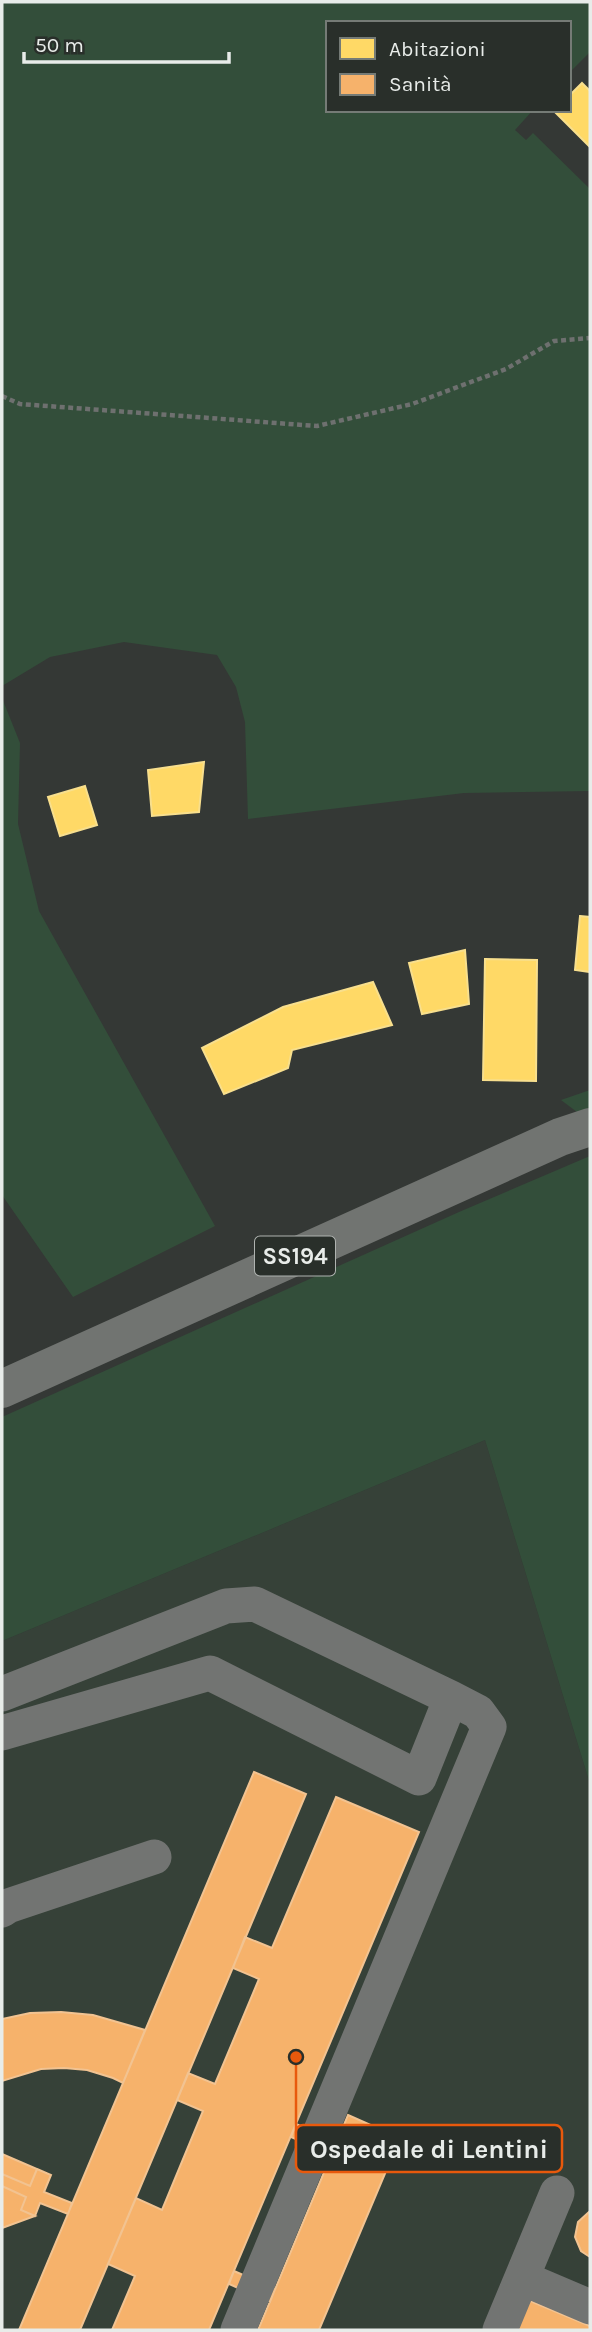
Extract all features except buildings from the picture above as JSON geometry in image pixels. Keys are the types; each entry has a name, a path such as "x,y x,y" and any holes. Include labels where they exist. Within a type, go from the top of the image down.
{"main road":[{"name":"SS194","path":"2,1389 560,1137 590,1127"}],"lane":[{"path":"10,1730 12,1723 7,1716 6,1693 226,1606 255,1604 478,1712 489,1727 238,2330"},
{"path":"10,1730 210,1673 419,1778 451,1698"},
{"path":"2,1910 155,1857"},
{"path":"500,2330 557,2193"},
{"path":"522,2278 590,2306"}],"path":[{"path":"2,396 20,404 317,426 412,404 506,369 554,341 590,338"}],"shaded area":[{"path":"485,1440 590,1784 590,2330 2,2330 2,1641"}],"green space":[{"path":"2,2 590,2 590,52 571,71 571,21 326,21 326,112 531,112 515,130 526,140 533,133 590,189 590,791 464,793 248,819 245,722 236,687 217,655 124,642 50,657 2,686"},
{"path":"2,698 20,743 18,824 39,911 215,1226 73,1297 2,1195"},
{"path":"590,1090 590,1108 577,1112 561,1100"},
{"path":"590,1156 590,1784 485,1440 2,1641 2,1417"}],"place":[{"name":"Ospedale di Lentini","path":"296,2057"}]}
